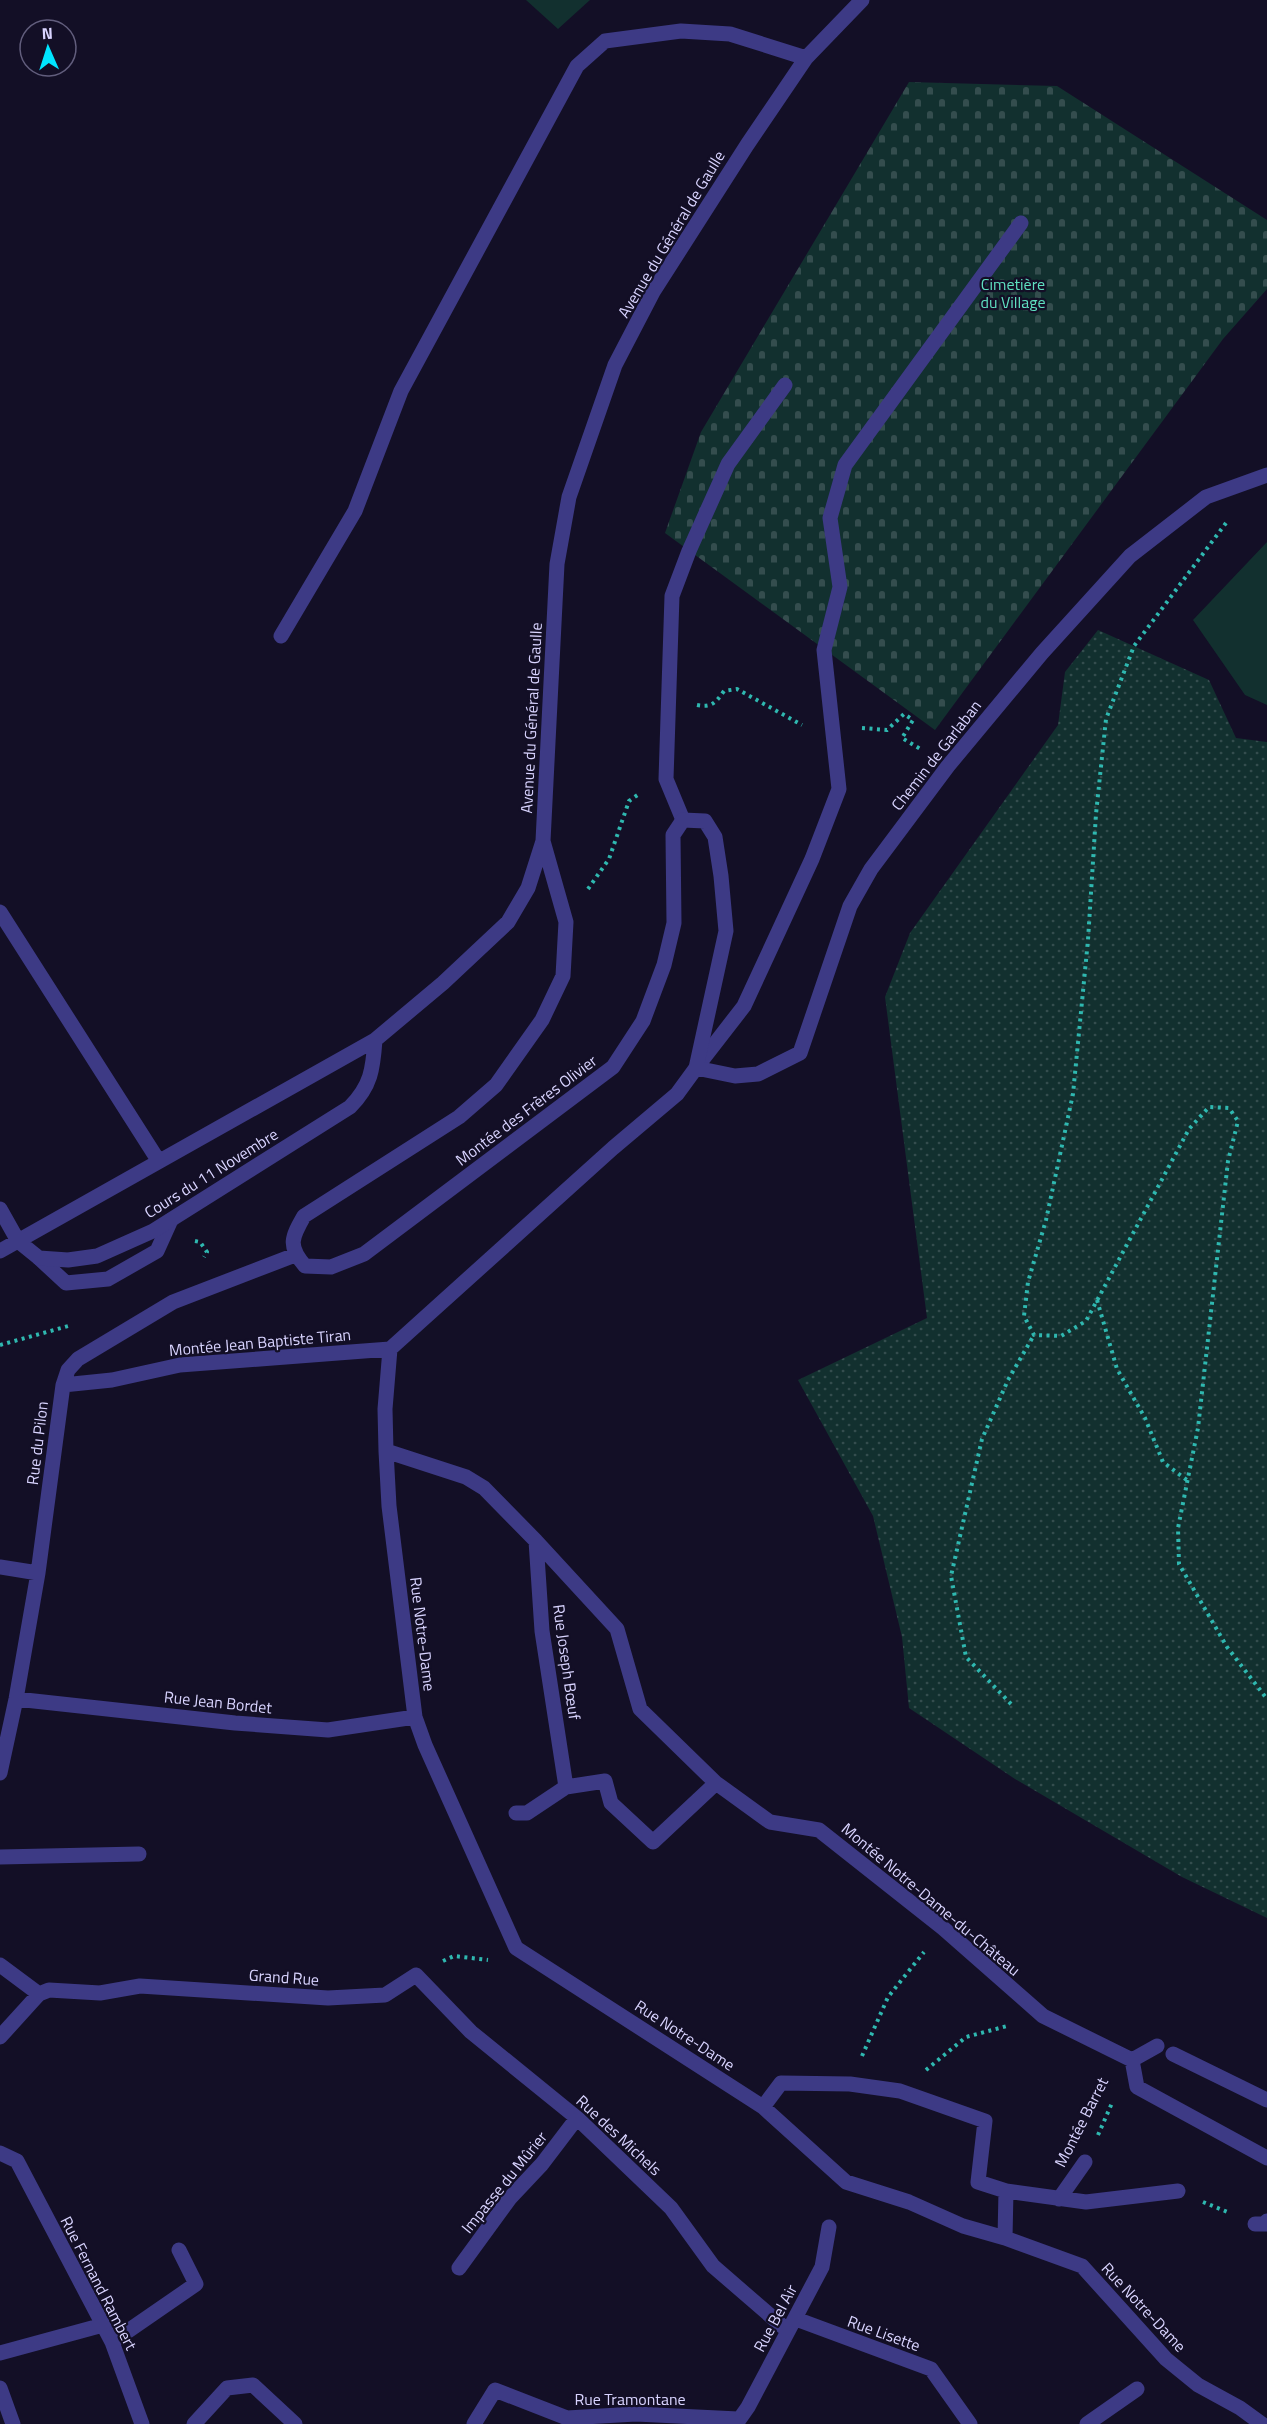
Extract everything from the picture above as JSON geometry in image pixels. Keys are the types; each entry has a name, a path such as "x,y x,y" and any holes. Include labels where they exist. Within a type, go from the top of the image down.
{"street":[{"name":"Avenue du Général de Gaulle","path":"543,841 557,564 569,497 615,365 653,292 747,144 806,58 862,0"},
{"path":"281,636 355,511 401,391 576,66 605,41 681,31 730,34 806,58"},
{"path":"386,1450 390,1349 613,1148 677,1094 744,1006 812,859 839,789 824,650 840,587 830,518 845,465 1021,223"},
{"path":"696,1068 726,931 722,876 715,837 705,821 683,820 666,779 672,596 689,551 728,464 784,385"},
{"name":"Chemin de Garlaban","path":"696,1068 735,1076 758,1074 800,1053 850,906 871,869 948,766 1042,653 1130,556 1206,497 1267,475"},
{"name":"Montée des Frères Olivier","path":"295,1255 305,1266 331,1267 364,1254 613,1067 643,1021 664,965 674,923 673,835 683,820"},
{"path":"295,1255 292,1236 304,1216 459,1117 496,1085 542,1020 562,976 566,922 543,841"},
{"name":"Cours du 11 Novembre","path":"0,1251 158,1160 375,1040 443,983 508,922 528,888 543,841"},
{"path":"0,912 158,1160"},
{"name":"Cours du 11 Novembre","path":"39,1258 68,1260 97,1256 153,1231 350,1107 363,1094 373,1069 375,1040"},
{"path":"0,1209 18,1241 66,1282 108,1279 157,1251 171,1220"},
{"name":"Rue du Pilon","path":"0,1773 16,1699 38,1573 63,1385 68,1370 78,1359 173,1302 295,1255"},
{"name":"Montée Jean Baptiste Tiran","path":"63,1385 112,1380 180,1365 390,1349"},
{"name":"Montée Notre-Dame-du-Château","path":"386,1450 466,1477 484,1488 617,1629 640,1709 716,1783 770,1822 819,1830 943,1928 1043,2016 1132,2060"},
{"name":"Rue Notre-Dame","path":"386,1450 389,1506 415,1717 424,1745 516,1948 763,2107 846,2182 909,2202 963,2226 1005,2238 1082,2266 1166,2360 1198,2385 1240,2408 1262,2424"},
{"name":"Rue Joseph Bœuf","path":"536,1541 543,1631 566,1787"},
{"path":"0,1567 38,1573"},
{"name":"Rue Jean Bordet","path":"16,1699 235,1723 328,1730 415,1717"},
{"path":"516,1813 527,1813 566,1787 605,1781 611,1803 653,1842 716,1783"},
{"path":"0,1857 139,1854"},
{"path":"0,1965 39,1995 0,2037"},
{"name":"Grand Rue","path":"39,1995 50,1990 100,1994 140,1986 328,1998 374,1996 385,1995 416,1975"},
{"name":"Rue des Michels","path":"416,1975 471,2032 577,2118 671,2208 713,2266 792,2325"},
{"path":"1156,2046 1132,2060 1137,2087 1267,2158"},
{"path":"1173,2054 1267,2100"},
{"path":"763,2107 780,2083 850,2084 900,2091 985,2121 978,2182 1006,2191 1086,2202 1178,2191"},
{"name":"Impasse du Mûrier","path":"459,2268 510,2198 542,2164 577,2118"},
{"name":"Rue Fernand Rambert","path":"0,2153 17,2161 112,2342 142,2424"},
{"name":"Montée Barret","path":"1059,2199 1085,2162"},
{"path":"1005,2238 1006,2191"},
{"name":"Rue Bel Air","path":"740,2422 822,2267 829,2227"},
{"path":"112,2342 196,2284 179,2250"},
{"path":"1,2353 103,2325"},
{"name":"Rue Lisette","path":"792,2325 931,2369 970,2424"},
{"path":"194,2424 227,2388 253,2385 295,2424"},
{"path":"0,2388 13,2424"},
{"path":"1087,2424 1137,2389"},
{"name":"Rue Tramontane","path":"474,2424 495,2390 567,2418 636,2414 740,2422"}],"path":[{"path":"1034,1335 1024,1316 1028,1282 1046,1220 1073,1094 1106,719 1134,646 1229,521"},
{"path":"669,700 687,700 698,706 707,707 716,703 724,691 737,689 807,727"},
{"path":"887,729 904,714 913,720 902,738 948,766"},
{"path":"609,859 629,801 666,779"},
{"path":"1034,1335 1061,1336 1086,1321 1189,1129 1209,1107 1229,1108 1238,1121 1228,1161 1198,1428 1178,1528 1179,1564 1227,1647 1267,1699"},
{"path":"1097,1299 1117,1369 1144,1418 1163,1462 1188,1481"},
{"path":"1011,1704 966,1657 951,1576 982,1439 1008,1380 1034,1335"},
{"path":"850,2084 888,1996 943,1928"},
{"path":"416,1975 454,1956 492,1960 516,1948"},
{"path":"900,2091 966,2037 1043,2016"},
{"name":"Montée Barret","path":"1085,2162 1132,2060"},
{"path":"1178,2191 1261,2222"}],"green space":[{"path":"526,0 590,0 558,29"},
{"name":"Cimetière du Village","path":"909,82 1057,86 1267,220 1267,289 1223,339 935,730 665,533 701,432"},
{"path":"1267,542 1267,705 1245,695 1193,620"},
{"path":"1098,630 1209,680 1236,738 1267,742 1267,1918 1182,1877 1015,1779 909,1708 902,1637 873,1516 798,1380 927,1318 885,997 910,933 1058,725 1065,672"}]}
